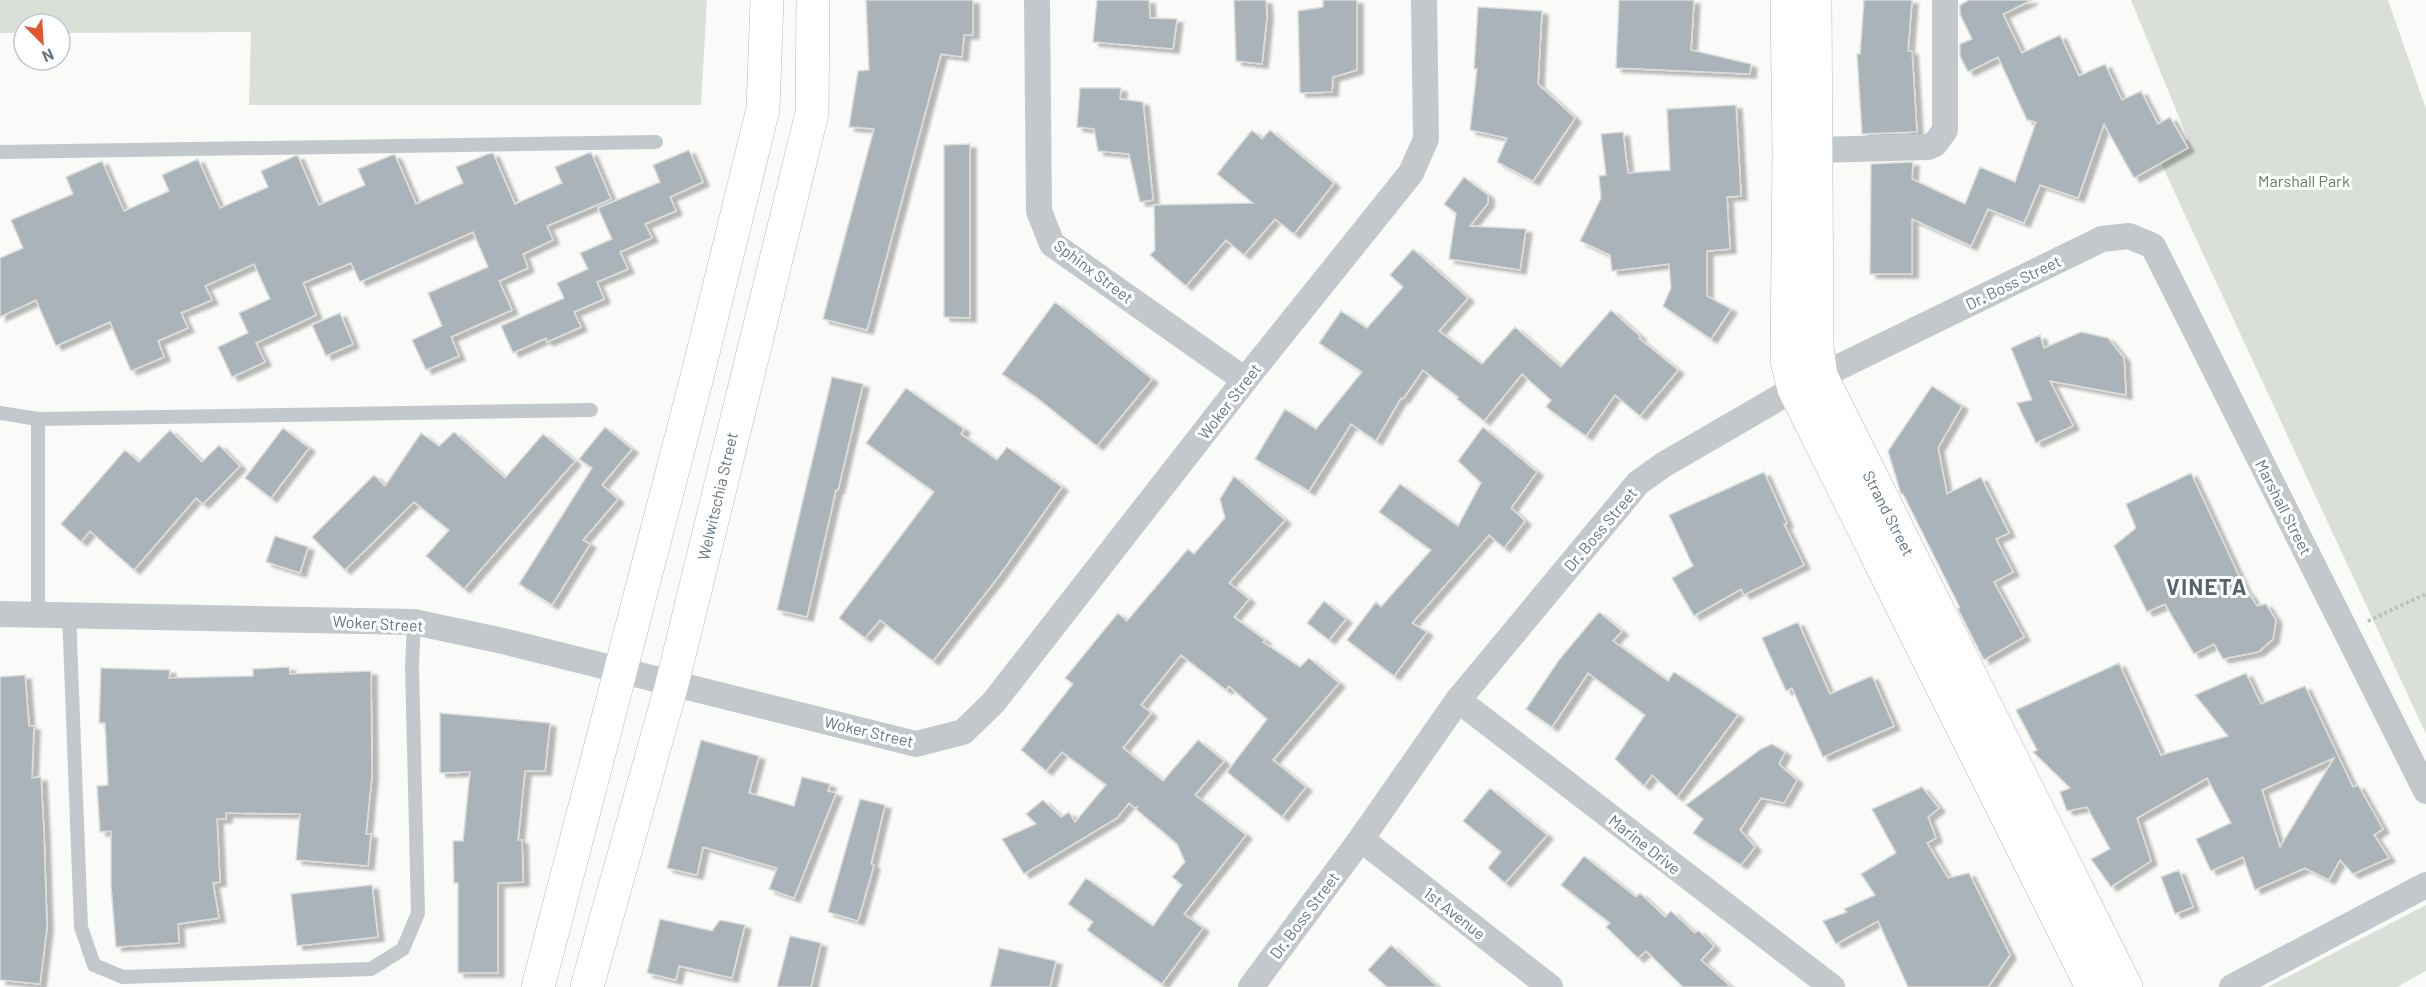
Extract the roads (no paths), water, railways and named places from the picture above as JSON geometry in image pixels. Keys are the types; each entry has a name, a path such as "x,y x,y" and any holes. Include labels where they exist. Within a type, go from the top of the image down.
{"street":[{"path":"538,987 621,671 763,109 767,0"},
{"name":"Welwitschia Street","path":"587,987 672,684 812,113 813,0"},
{"name":"Sphinx Street","path":"1037,0 1039,211 1052,244 1245,380"},
{"name":"Woker Street","path":"0,614 414,622 916,744 963,732 993,703 1245,380 1412,173 1426,139 1424,0"},
{"name":"Strand Street","path":"1787,0 1789,153 1787,361 1808,382 2126,987"},
{"name":"Strand Street","path":"1815,0 1817,346 1808,382 2092,987"},
{"path":"1817,150 1928,147 1941,138 1945,130 1945,0"},
{"name":"Dr. Boss Street","path":"1253,986 1361,839 1458,700 1638,483 1663,465 1808,382 2102,239 2130,236"},
{"name":"Marshall Street","path":"2130,236 2153,246 2426,790"},
{"name":"Marine Drive","path":"1458,700 1832,987"},
{"name":"1st Avenue","path":"1361,839 1550,987"},
{"path":"2232,987 2426,885"}],"lane":[{"path":"0,152 656,142"},
{"path":"0,413 38,419 591,410"},
{"path":"38,419 38,614"},
{"path":"69,614 81,927 94,965 123,977 371,969 403,949 418,912 412,666 414,622"}],"district":[{"name":"VINETA","path":"2207,586"}],"park label":[{"name":"Marshall Park","path":"2304,180"}]}
